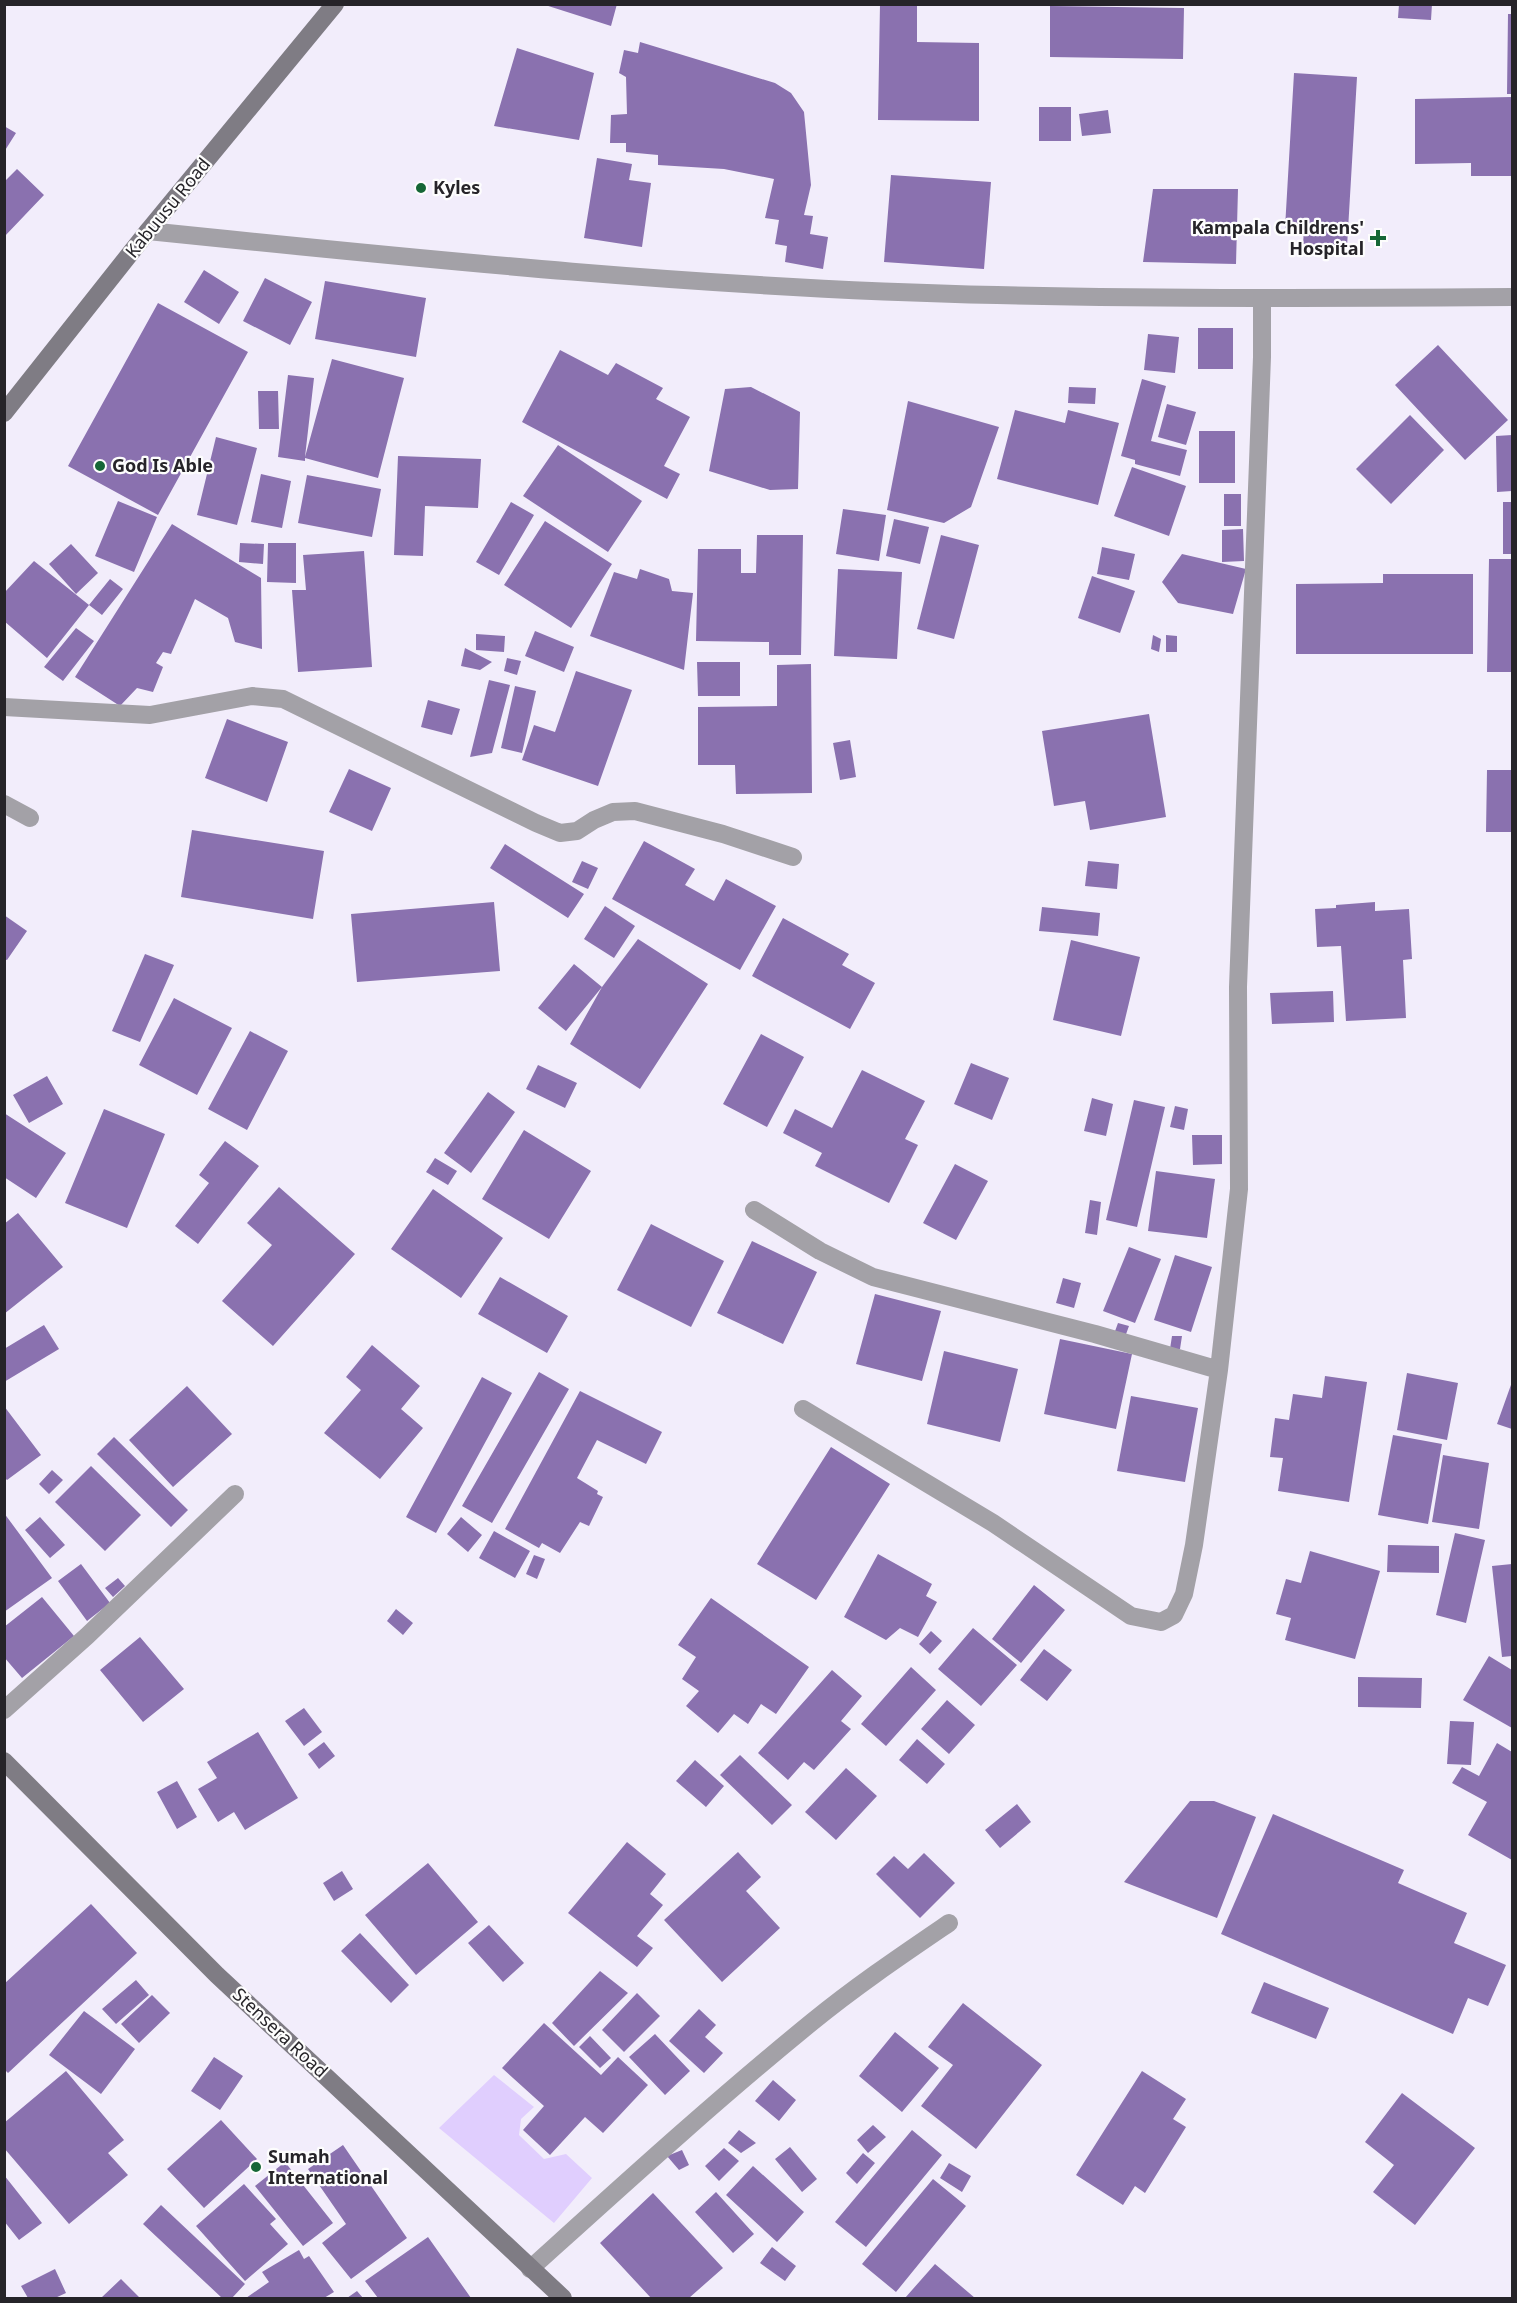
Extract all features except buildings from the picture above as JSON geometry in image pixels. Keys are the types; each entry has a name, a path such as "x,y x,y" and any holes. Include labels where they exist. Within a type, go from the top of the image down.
{"street":[{"name":"Kabuusu Road","path":"4,413 148,231 335,4"},
{"path":"148,231 729,283 995,296 1512,297"},
{"path":"803,1408 993,1523 1131,1616 1161,1622 1174,1615 1184,1594 1194,1545 1220,1370 1239,1189 1238,987 1262,357 1262,298"},
{"path":"4,706 150,715 252,696 283,699 536,823 560,832 577,831 594,820 614,812 635,811 723,834 793,857"},
{"path":"4,804 30,818"},
{"path":"754,1210 820,1251 873,1277 1095,1334 1220,1370"},
{"path":"4,1710 87,1636 235,1494"},
{"name":"Stensera Road","path":"4,1761 217,1974 558,2297"},
{"path":"530,2269 730,2090 813,2021 871,1976 949,1923"}],"shaded area":[{"path":"494,2075 534,2107 521,2119 519,2135 544,2159 566,2154 592,2178 554,2223 439,2128"}],"place":[{"name":"Kyles","path":"421,188"},
{"name":"Kampala Childrens' Hospital","path":"1378,238"},
{"name":"God Is Able","path":"100,466"},
{"name":"Sumah International","path":"256,2167"}]}
